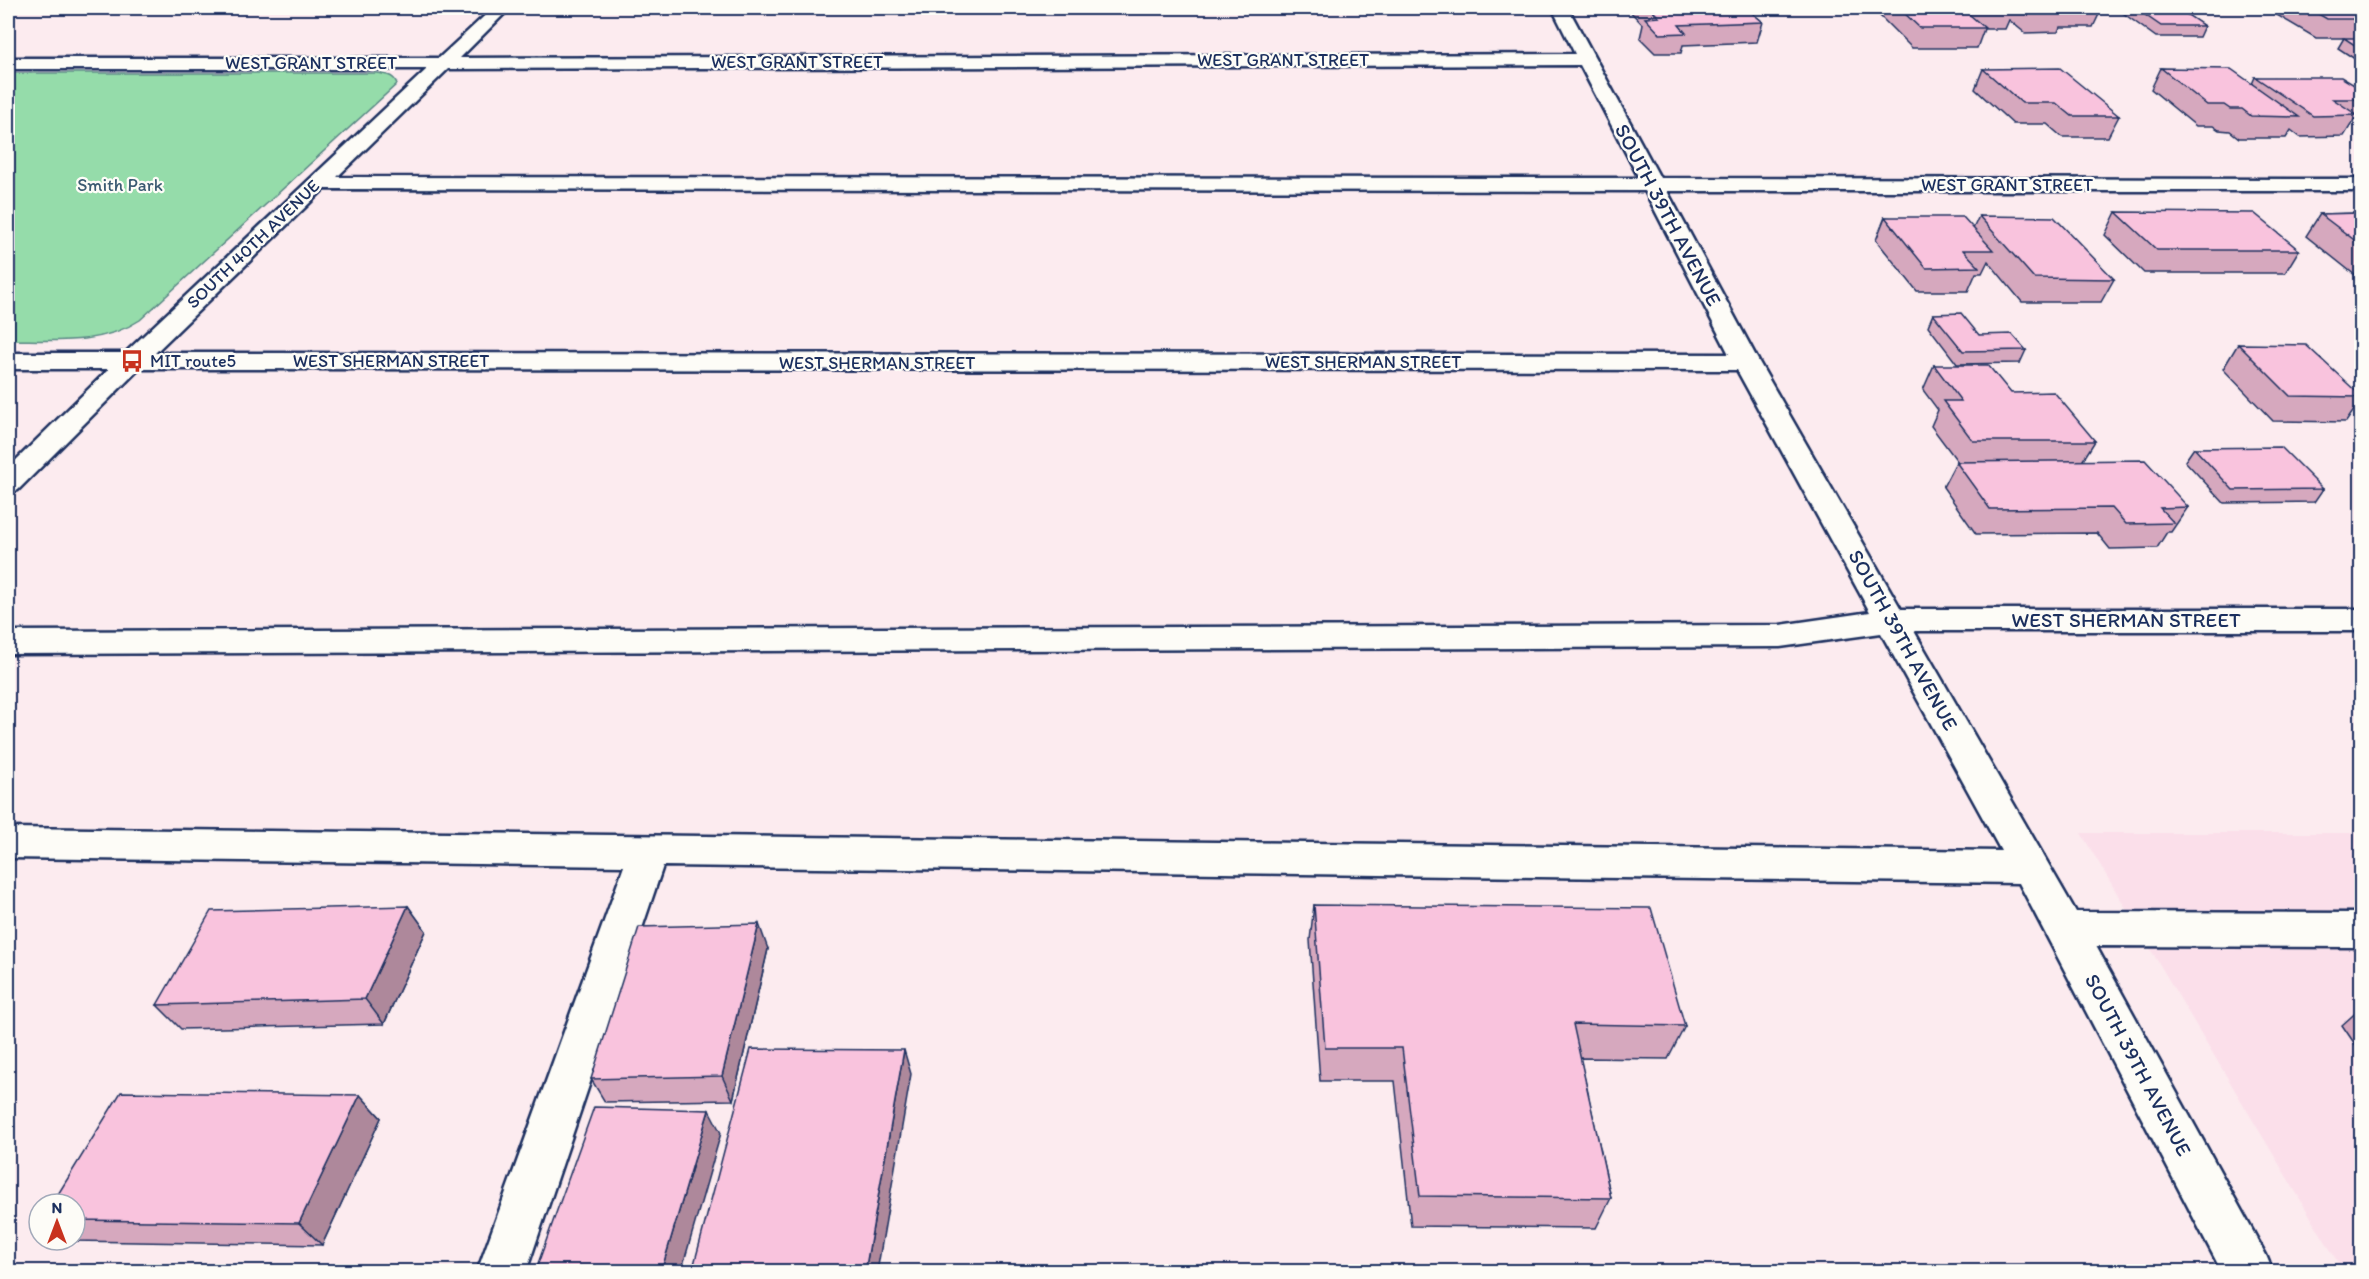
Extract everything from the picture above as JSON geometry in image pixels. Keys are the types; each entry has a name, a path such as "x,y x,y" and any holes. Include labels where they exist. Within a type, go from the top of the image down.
{"street":[{"name":"SOUTH 40TH AVENUE","path":"8,484 132,361 502,8"},
{"name":"SOUTH 39TH AVENUE","path":"1560,8 1746,362 2031,867 2249,1272"},
{"name":"WEST GRANT STREET","path":"8,63 441,64 1587,59"},
{"name":"WEST GRANT STREET","path":"317,183 2361,185"},
{"name":"WEST SHERMAN STREET","path":"8,361 1746,362"},
{"name":"WEST SHERMAN STREET","path":"8,643 1768,636 1892,620 2361,620"},
{"path":"8,843 2031,867"},
{"path":"501,1272 649,851"},
{"path":"2065,929 2361,930"}],"shaded area":[{"path":"2081,833 2361,833 2361,1271 2343,1271"}],"green space":[{"name":"Smith Park","path":"8,73 378,73 392,77 397,84 140,320 125,328 93,338 59,341 8,340"}],"building":[{"path":"1650,8 1746,8 1763,22 1679,25 1686,33 1660,34 1645,18 1659,17"},
{"path":"1899,8 2013,9 1963,9 1985,28 1920,28"},
{"path":"2026,8 2060,8 2066,13 2033,13"},
{"path":"2135,8 2177,8 2204,26 2161,26"},
{"path":"2308,8 2361,8 2361,19 2327,19"},
{"path":"2344,38 2361,38 2361,49"},
{"path":"2060,68 2119,116 2072,116 2056,103 2022,103 1983,69"},
{"path":"2161,68 2231,69 2299,117 2251,116 2242,109 2230,109 2224,105 2207,105"},
{"path":"2255,77 2341,77 2361,89 2361,99 2333,99 2357,115 2313,116"},
{"path":"2116,212 2254,213 2299,250 2157,250"},
{"path":"2361,213 2361,245 2320,214"},
{"path":"1979,216 2054,217 2114,279 2034,278"},
{"path":"1885,217 1963,217 1993,250 1963,250 1979,267 1926,268"},
{"path":"1961,313 1979,335 2012,334 2026,350 1963,351 1933,314"},
{"path":"2238,344 2306,345 2361,397 2290,396"},
{"path":"1934,365 1988,365 2011,393 2054,392 2095,441 1973,441 1943,401 1961,401"},
{"path":"2281,447 2323,489 2233,490 2194,448"},
{"path":"2145,460 2188,507 2160,508 2174,523 2126,524 2112,508 1990,509 1956,462"},
{"path":"1314,905 1651,908 1685,1026 1573,1024 1611,1198 1420,1196 1402,1048 1325,1048"},
{"path":"408,906 365,999 157,1005 211,911"},
{"path":"759,924 722,1076 591,1079 639,927"},
{"path":"751,1049 904,1050 865,1272 692,1272"},
{"path":"121,1092 360,1095 299,1223 87,1220 87,1192 59,1192"},
{"path":"594,1107 709,1110 661,1272 535,1272"}],"place":[{"name":"MIT route5","path":"132,361"}]}
